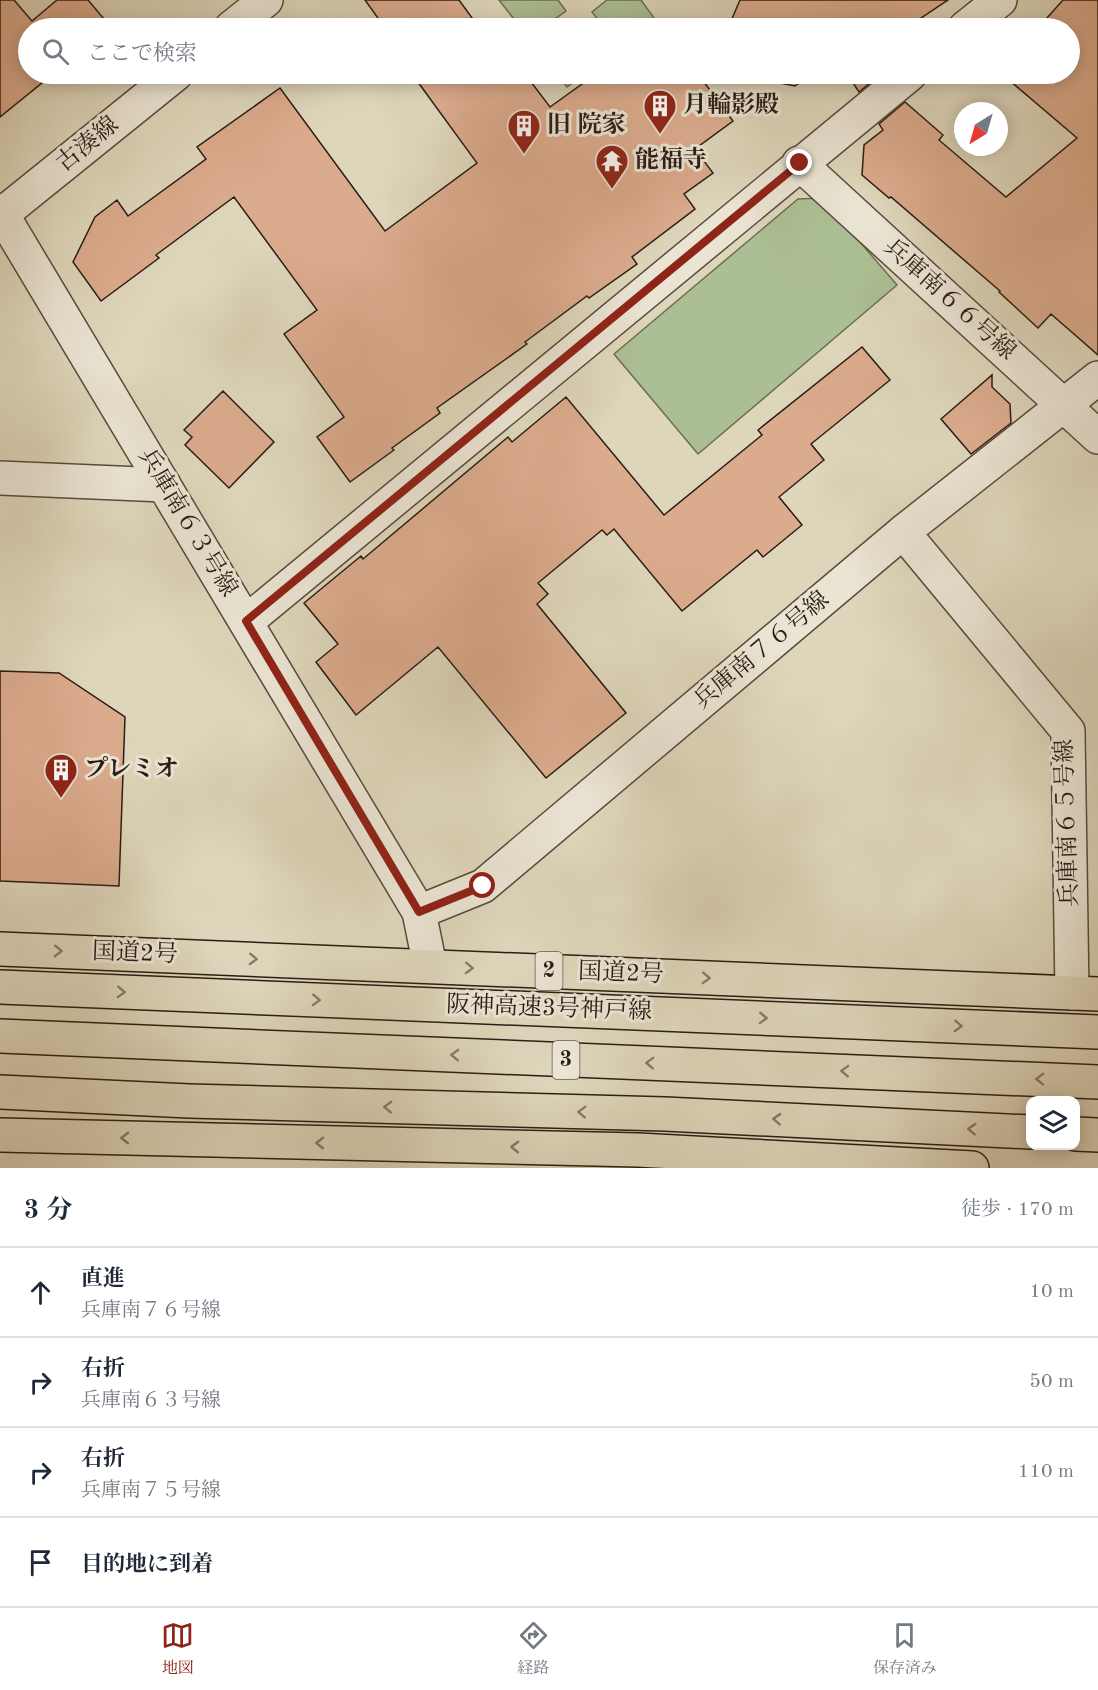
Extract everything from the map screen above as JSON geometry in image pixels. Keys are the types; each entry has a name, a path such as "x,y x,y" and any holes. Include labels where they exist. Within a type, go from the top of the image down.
{"highway":[{"name":"国道2号","path":"0,949 1085,993"},
{"name":"阪神高速3号神戸線","path":"0,987 1098,1032"},
{"name":"3","path":"0,1036 1098,1082"},
{"name":"3","path":"0,1092 189,1101 665,1114 1026,1131"},
{"path":"1080,1134 1098,1135"},
{"path":"0,1135 637,1159 972,1168"}],"street":[{"path":"244,18 266,0"},
{"path":"978,18 1000,0"},
{"name":"古湊線","path":"1,214 164,84"},
{"path":"246,621 898,84"},
{"name":"兵庫南６６号線","path":"800,163 1098,437"},
{"name":"兵庫南６３号線","path":"1,214 419,912 430,966"},
{"name":"兵庫南７６号線","path":"419,912 483,886 903,532 1098,378"},
{"path":"0,478 164,485"},
{"name":"兵庫南６５号線","path":"903,532 1068,731 1085,993"}],"green space":[{"path":"499,0 558,0 566,11 556,18 513,18"},
{"path":"607,0 641,0 654,18 596,18 592,12"},
{"path":"822,198 897,285 698,454 614,354 798,199"}],"building":[{"path":"0,0 14,0 29,18 18,18 18,84 41,84 0,117"},
{"path":"57,0 88,0 103,18 36,18"},
{"path":"365,0 459,0 472,18 378,18"},
{"path":"740,0 948,0 921,18 732,18"},
{"path":"1063,0 1098,0 1098,355 1051,314 1038,328 1000,291 891,197 889,198 862,175 864,145 883,130 879,124 905,102 943,135 939,140 954,153 954,156 958,156 1006,197 1077,138 1014,84 1080,84 1080,18 1047,18"},
{"path":"419,84 533,84 550,107 582,84 705,84 733,121 695,149 713,173 684,194 695,209 632,257 637,264 589,298 587,296 525,342 527,344 437,408 440,413 350,482 317,437 344,417 284,334 317,310 234,197 156,255 159,258 101,301 73,262 95,217 117,200 128,216 206,159 197,147 280,88 385,231 477,163"},
{"path":"854,84 869,84 859,92"},
{"path":"862,347 890,380 811,444 824,460 779,497 802,525 763,557 757,550 682,611 614,529 607,535 602,530 538,583 548,594 537,604 626,713 546,778 438,647 356,715 316,662 338,644 304,603 361,556 363,559 508,437 512,442 566,397 664,515 762,435 758,430"},
{"path":"992,375 992,387 1010,404 1011,423 971,454 941,419"},
{"path":"223,391 274,442 229,488 185,445 192,437 184,430"},
{"name":"プレミオ","path":"0,671 59,673 125,717 119,886 0,881"}],"place":[{"name":"月輪影殿","path":"660,135"},
{"name":"旧 院家","path":"524,155"},
{"name":"能福寺","path":"612,190"},
{"name":"プレミオ","path":"61,799"}],"route":[{"path":"483,886 419,912 246,621 800,163"}]}
